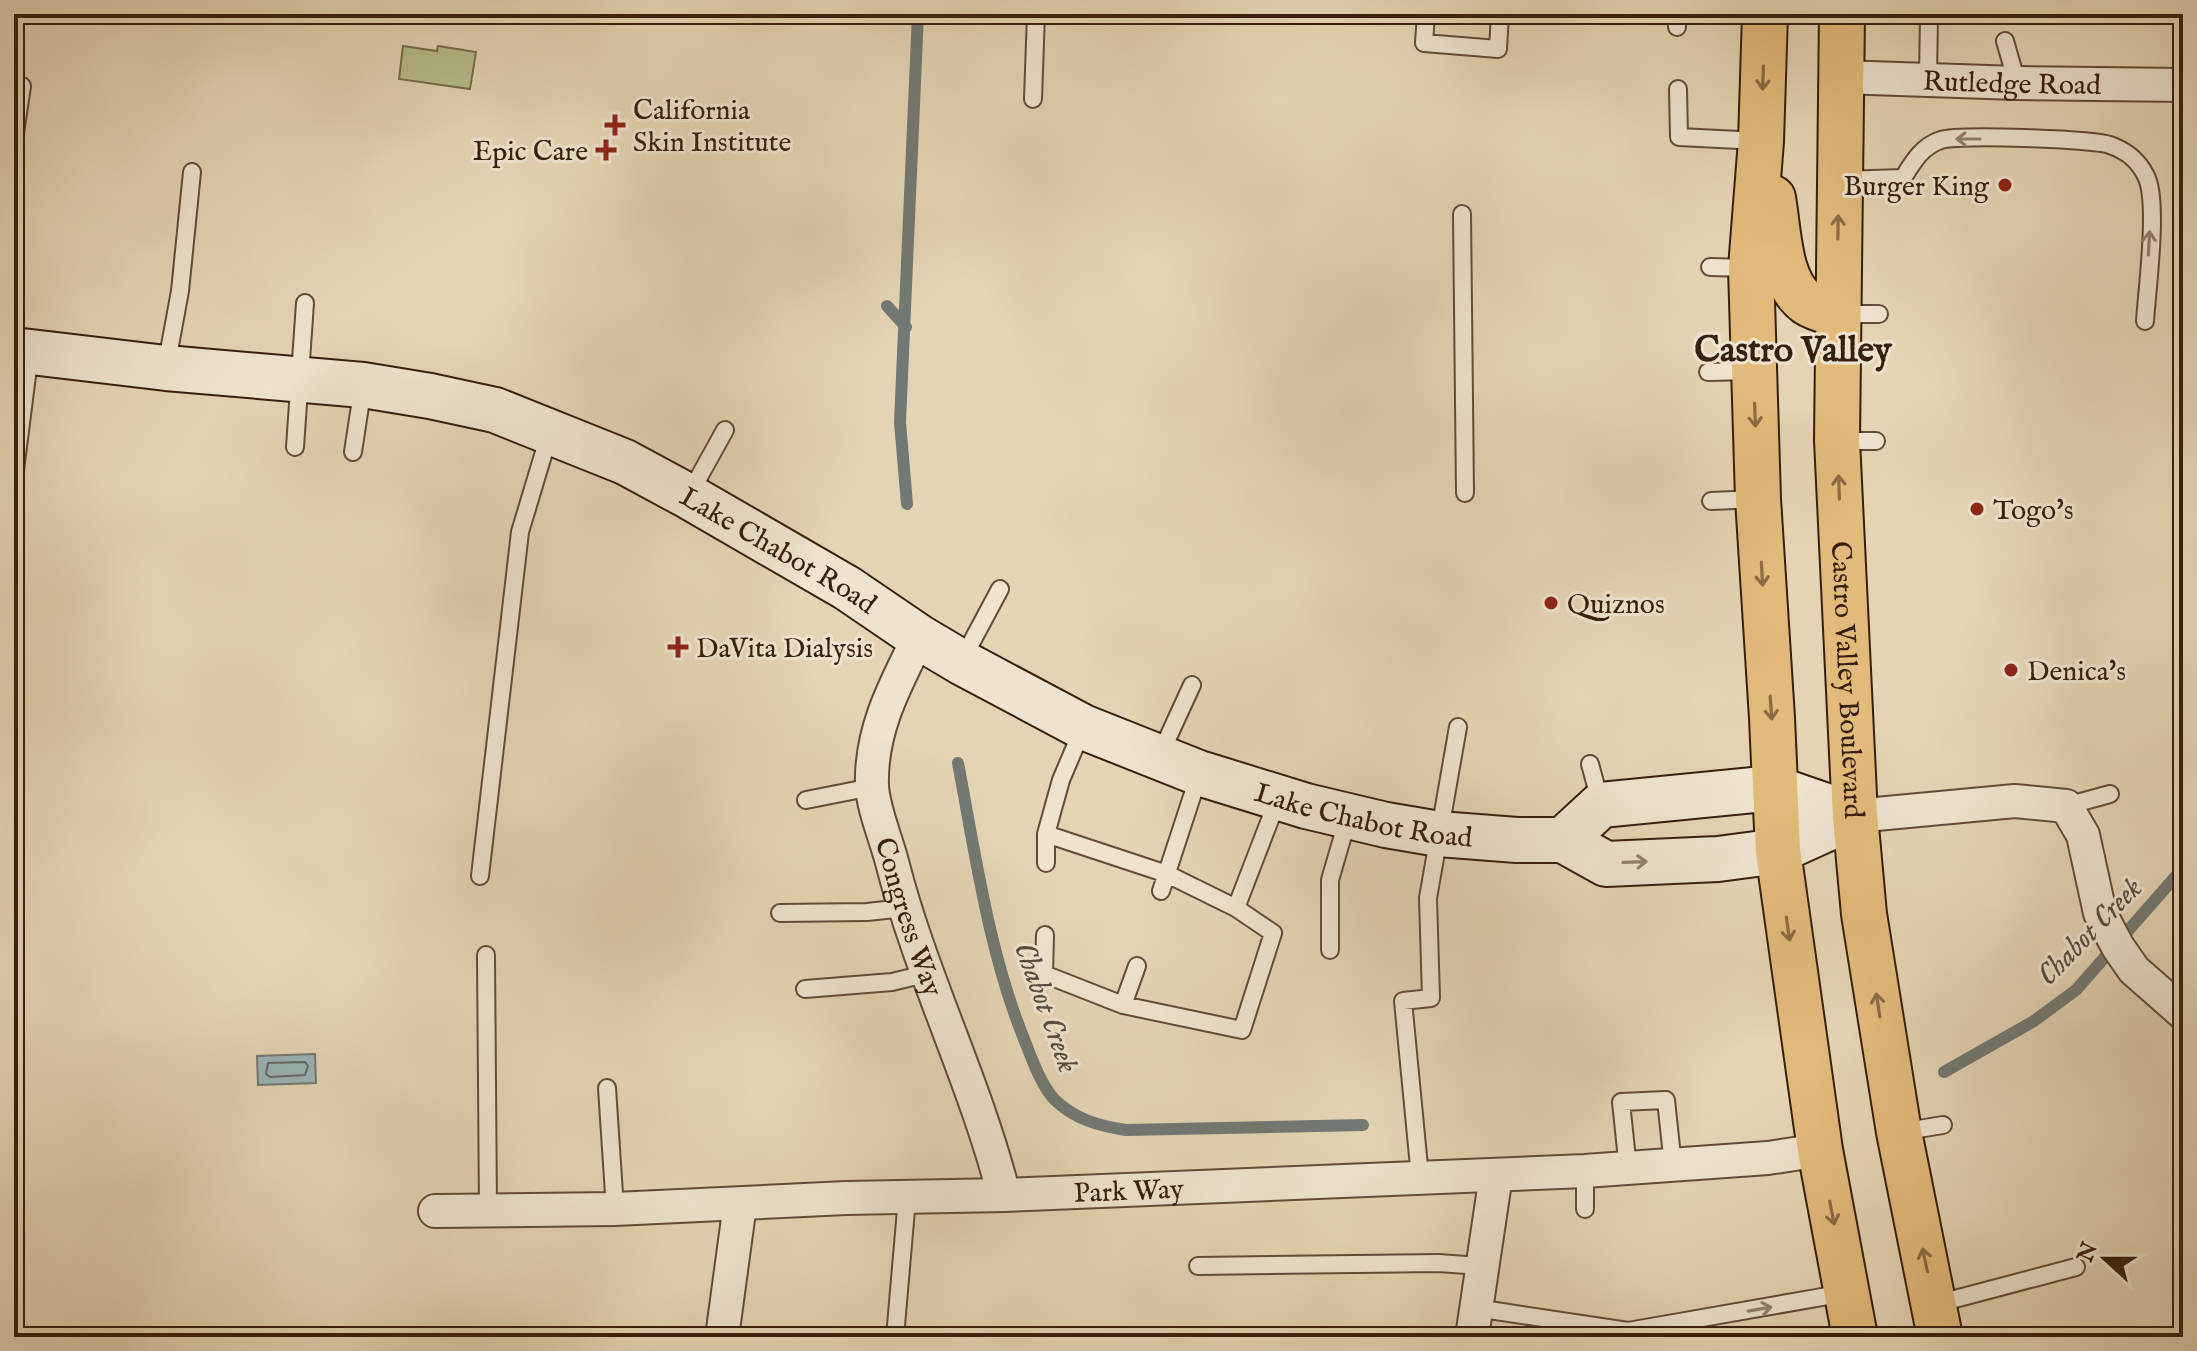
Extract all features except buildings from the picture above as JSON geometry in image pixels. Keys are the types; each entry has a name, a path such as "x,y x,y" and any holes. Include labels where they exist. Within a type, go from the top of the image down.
{"main road":[{"path":"1765,14 1761,141 1730,268 1754,371 1778,851 1820,1150 1855,1337"},
{"name":"Castro Valley Boulevard","path":"1842,14 1838,180 1858,314 1855,816 1864,914 1899,1132 1937,1320"},
{"path":"1761,141 1783,261 1795,291 1807,303 1858,314"},
{"name":"Lake Chabot Road","path":"22,350 166,368 363,385 495,410 625,462 847,588 961,662 1083,727 1199,773 1278,799 1439,834 1563,840 1606,864 1718,859 1778,851 1855,816"},
{"name":"Lake Chabot Road","path":"1601,805 1774,788 1855,816"},
{"path":"1563,840 1601,805"}],"street":[{"name":"Rutledge Road","path":"1840,77 2183,85"},
{"name":"Congress Way","path":"919,637 886,702 877,733 872,787 925,974 988,1138 1004,1195"},
{"name":"Lake Chabot Road","path":"1855,816 2015,801 2066,806"},
{"path":"2066,806 2083,835 2100,913 2118,947 2134,970 2183,1013"},
{"name":"Park Way","path":"435,1211 615,1209 1496,1175 1673,1166 1820,1150"},
{"path":"1474,1322 1496,1175"},
{"path":"722,1337 740,1204"}],"lane":[{"path":"1033,99 1036,14"},
{"path":"1426,14 1424,43 1498,49 1500,14"},
{"path":"1928,78 1929,14"},
{"path":"2005,41 2017,83"},
{"path":"14,140 22,86"},
{"path":"1678,89 1679,137 1761,141"},
{"path":"1838,180 1903,178 1923,149 1942,139 2074,140 2109,144 2133,156 2148,178 2151,204 2145,321"},
{"path":"166,368 180,291 192,172"},
{"path":"1462,214 1465,493"},
{"path":"295,447 305,303"},
{"path":"14,478 22,350"},
{"path":"1708,372 1754,371"},
{"path":"353,452 363,385"},
{"path":"688,496 725,430"},
{"path":"480,876 520,532 550,431"},
{"path":"1711,501 1758,499"},
{"path":"961,662 1000,589"},
{"path":"1159,758 1192,685"},
{"path":"1046,863 1046,834 1061,780 1083,727"},
{"path":"1420,1177 1403,1001 1431,998 1428,898 1458,727"},
{"path":"1590,764 1601,805"},
{"path":"1161,891 1199,773"},
{"path":"806,800 872,787"},
{"path":"2066,806 2110,794"},
{"path":"1236,908 1278,799"},
{"path":"1330,950 1330,880 1349,816"},
{"path":"1045,935 1044,974 1123,1005 1242,1030 1273,933 1236,908 1167,874 1046,834"},
{"path":"780,913 867,912 904,908"},
{"path":"486,955 488,1210"},
{"path":"1123,1005 1137,966"},
{"path":"805,989 892,982 925,974"},
{"path":"607,1088 615,1209"},
{"path":"1628,1169 1621,1102 1666,1100 1673,1166"},
{"path":"1899,1132 1943,1125"},
{"path":"1585,1171 1585,1209"},
{"path":"895,1337 907,1198"},
{"path":"1198,1266 1439,1263 1480,1266"},
{"path":"1937,1320 2076,1267"},
{"path":"1474,1322 1576,1324 1628,1331 1847,1292"}],"green space":[{"path":"403,46 437,51 438,46 476,52 470,89 399,79"}],"water":[{"path":"315,1054 316,1083 258,1085 257,1056"}],"waterway":[{"path":"907,504 900,422 918,14"},
{"path":"887,306 906,327"},
{"name":"Chabot Creek","path":"958,763 985,905 1002,975 1038,1073 1054,1099 1087,1120 1126,1130 1363,1125"},
{"name":"Chabot Creek","path":"1944,1072 2034,1021 2076,990 2183,868"}],"place":[{"name":"California Skin Institute","path":"615,125"},
{"name":"Epic Care","path":"606,150"},
{"name":"Burger King","path":"2005,185"},
{"name":"Togo's","path":"1977,509"},
{"name":"Quiznos","path":"1551,603"},
{"name":"DaVita Dialysis","path":"678,647"},
{"name":"Denica's","path":"2011,670"}],"district":[{"name":"Castro Valley","path":"1793,348"}]}
